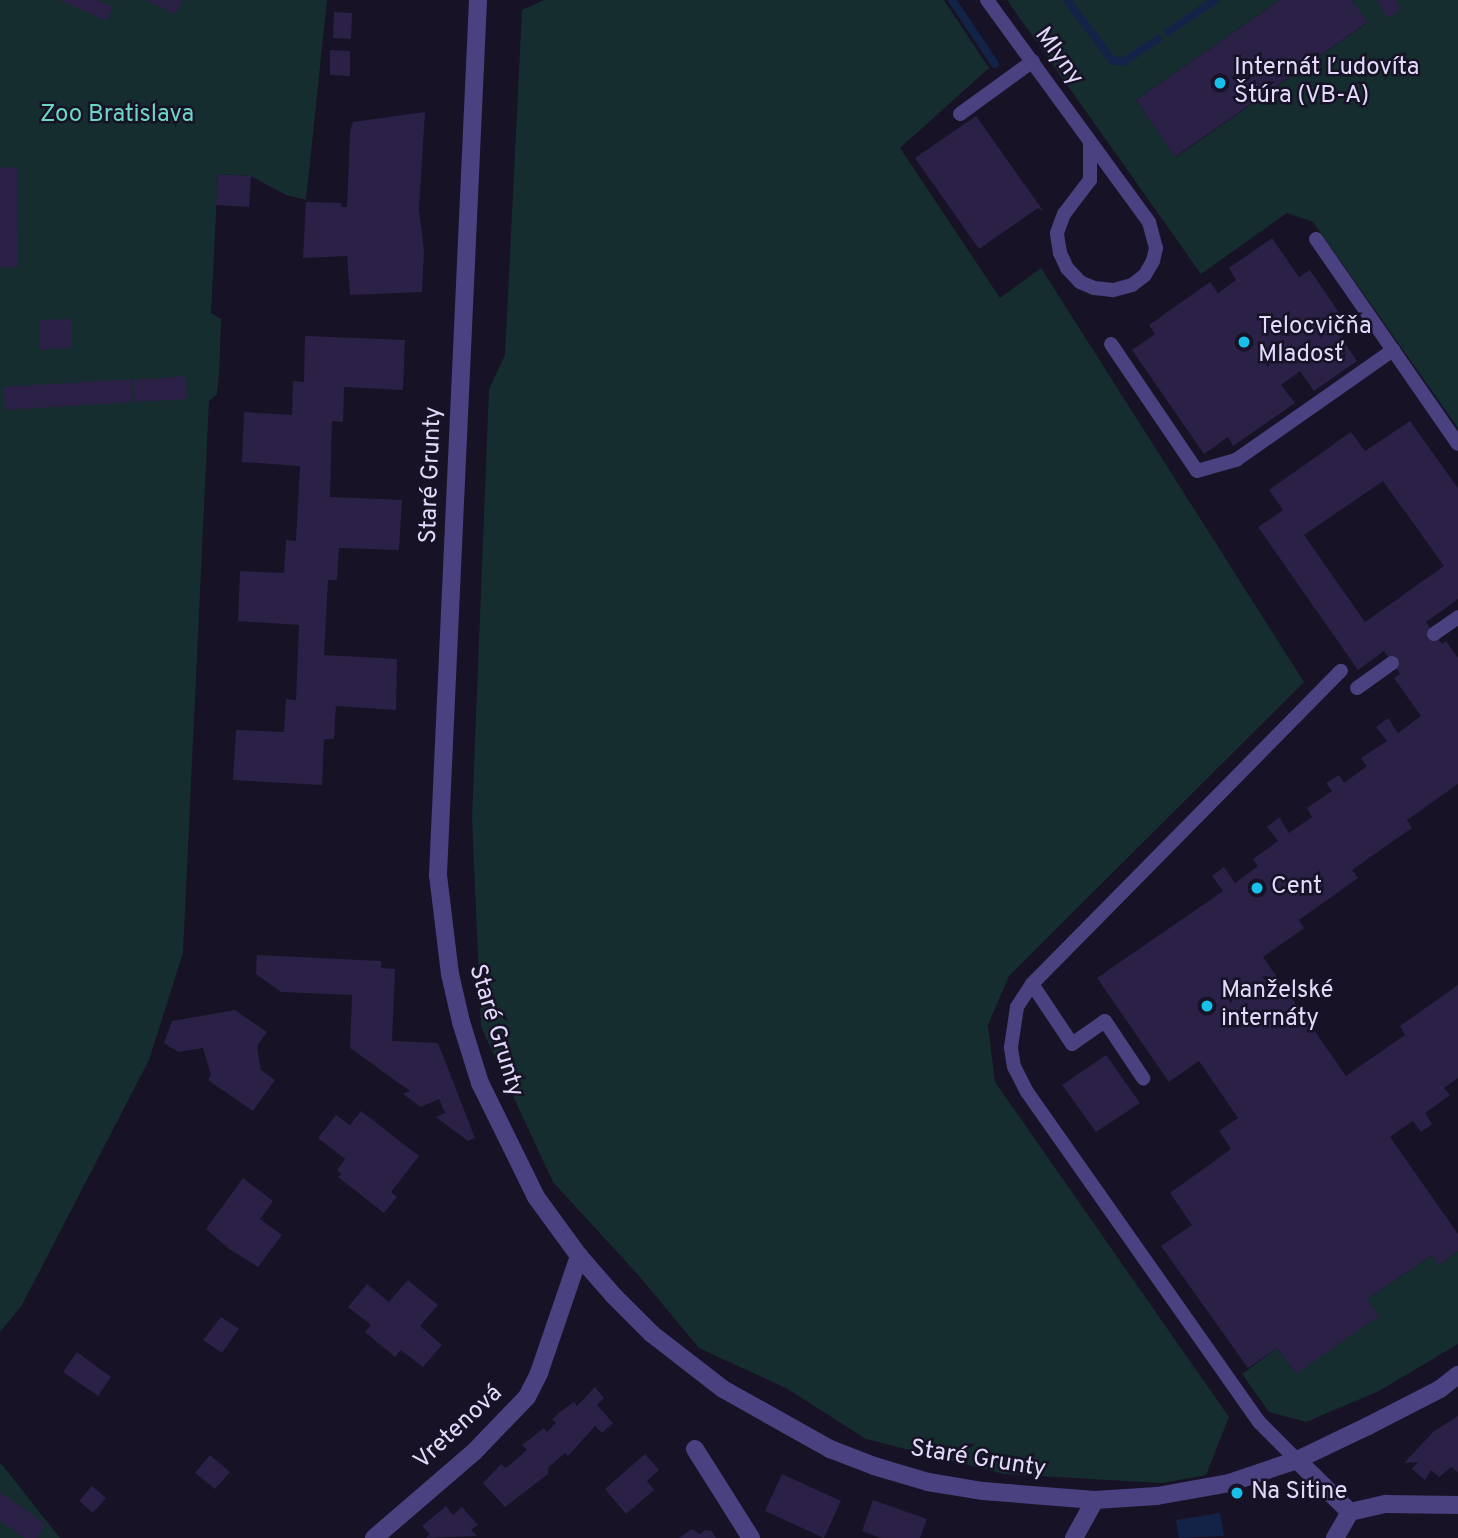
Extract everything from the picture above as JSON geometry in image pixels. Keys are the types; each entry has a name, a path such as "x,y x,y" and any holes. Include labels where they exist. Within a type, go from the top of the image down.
{"street":[{"name":"Staré Grunty","path":"478,0 453,574 439,818 440,900 450,974 480,1083 536,1197 579,1256 652,1334 687,1362 762,1413 830,1449 928,1482 983,1491 1095,1500 1157,1496 1229,1483 1297,1460 1440,1390 1458,1375"},
{"name":"Vretenová","path":"374,1538 474,1452 527,1397 539,1373 579,1256"},
{"path":"695,1449 751,1538"},
{"path":"1297,1460 1350,1512"},
{"path":"1074,1538 1095,1500"},
{"path":"1335,1538 1350,1512 1386,1504 1458,1505"}],"lane":[{"name":"Mlyny","path":"987,0 1149,222 1154,235 1153,261 1145,275 1132,285 1113,290 1094,288 1080,282 1067,268 1060,253 1057,233 1063,214 1090,180 1090,142"},
{"path":"960,114 1033,61"},
{"path":"1316,239 1458,444"},
{"path":"1111,344 1197,471 1236,460 1393,350"},
{"path":"1434,634 1458,617"},
{"path":"1357,688 1392,663"},
{"path":"1297,1460 1259,1422 1027,1092 1014,1067 1010,1047 1017,1007 1032,984 1341,671"},
{"path":"1032,984 1072,1044 1105,1021 1143,1078"}],"green space":[{"name":"Zoo Bratislava","path":"0,0 327,0 306,200 286,195 251,176 218,174 211,313 221,319 219,374 217,394 209,401 183,953 149,1060 22,1305 0,1332"},
{"path":"544,0 944,0 989,68 900,148 1000,298 1041,268 1304,682 1009,976 988,1025 995,1082 1229,1417 1206,1475 1162,1483 1004,1474 866,1439 786,1388 699,1348 640,1277 553,1182 481,1027 472,818 489,389 505,355 522,10"},
{"path":"1007,0 1280,0 1136,100 1176,157 1367,23 1352,0 1458,0 1458,428 1313,222 1287,213 1201,274"},
{"path":"1458,1251 1458,1344 1379,1391 1306,1422 1269,1412 1242,1374 1277,1348 1296,1374 1367,1299 1432,1255 1438,1265"},
{"path":"0,1463 4,1467 60,1538 0,1538"}],"water":[{"path":"1220,1513 1224,1536 1179,1538 1176,1520"}],"building":[{"path":"59,0 97,0 113,7 107,21"},
{"path":"146,0 182,0 176,14"},
{"name":"Internát Ľudovíta Štúra (VB-A)","path":"1280,0 1352,0 1368,22 1175,157 1136,100"},
{"path":"1395,0 1401,9 1388,18 1377,2"},
{"path":"334,12 352,13 351,39 333,38"},
{"path":"330,50 350,51 350,76 330,75"},
{"path":"425,112 419,210 424,249 422,292 350,295 347,256 303,258 306,202 342,203 341,207 347,207 350,131 353,122"},
{"path":"976,116 1044,212 1038,208 979,249 915,158"},
{"path":"0,167 17,168 18,267 0,267"},
{"path":"218,174 251,176 249,207 216,205"},
{"name":"Telocvičňa Mladosť","path":"1272,238 1299,277 1310,270 1340,314 1330,321 1357,361 1314,391 1300,371 1281,385 1295,403 1233,446 1228,437 1204,454 1132,350 1155,334 1149,325 1210,282 1218,293 1236,280 1229,268"},
{"path":"71,319 72,348 40,350 39,320"},
{"path":"305,336 405,340 403,390 344,387 343,422 332,421 330,497 402,500 399,550 339,548 337,580 328,580 324,655 397,659 396,710 336,706 334,739 324,739 322,785 233,780 236,730 284,732 286,699 296,700 299,625 238,621 240,571 284,573 286,540 296,541 300,466 242,462 244,412 292,415 293,381 304,382"},
{"path":"186,376 187,399 135,402 133,380"},
{"path":"131,379 132,402 5,410 3,387"},
{"name":"Manželské internáty","path":"1410,421 1458,488 1458,599 1426,622 1442,644 1446,641 1458,658 1458,784 1407,820 1412,828 1352,870 1358,878 1299,920 1304,928 1263,957 1346,1076 1405,1035 1400,1026 1458,985 1458,1078 1444,1088 1450,1095 1425,1113 1432,1124 1421,1132 1413,1121 1390,1137 1458,1234 1458,1251 1438,1265 1432,1255 1367,1299 1379,1316 1296,1374 1277,1348 1248,1368 1161,1246 1192,1225 1170,1193 1231,1149 1219,1131 1238,1118 1199,1061 1169,1082 1097,978 1223,891 1212,876 1224,867 1235,883 1258,866 1253,859 1278,841 1267,827 1279,817 1289,833 1312,817 1307,808 1332,791 1326,783 1339,775 1344,783 1367,766 1361,758 1387,741 1376,727 1388,718 1398,733 1421,716 1394,678 1400,674 1384,651 1358,670 1258,527 1283,510 1269,490 1351,432 1365,451","holes":["1383,481 1444,566 1365,622 1304,535"]},
{"path":"257,955 381,961 381,968 395,969 392,1041 438,1043 475,1138 468,1141 436,1117 445,1113 439,1099 421,1107 403,1094 410,1091 350,1048 352,995 281,992 256,974"},
{"path":"235,1010 267,1032 257,1046 261,1070 275,1080 253,1111 208,1080 211,1075 203,1048 178,1052 164,1043 172,1021"},
{"path":"1106,1055 1140,1103 1096,1132 1062,1085"},
{"path":"361,1111 419,1156 391,1192 397,1197 384,1213 338,1177 341,1174 337,1170 345,1159 318,1138 336,1115 350,1125"},
{"path":"243,1178 273,1201 260,1219 282,1235 258,1267 229,1249 206,1229"},
{"path":"408,1280 438,1305 420,1326 442,1345 423,1367 401,1350 395,1357 365,1332 371,1325 348,1307 367,1284 389,1302"},
{"path":"221,1317 239,1329 222,1353 203,1340"},
{"path":"77,1352 111,1377 98,1396 63,1372"},
{"path":"595,1387 604,1398 597,1405 613,1423 602,1433 595,1426 568,1456 565,1453 548,1468 548,1474 505,1507 483,1483 501,1464 506,1468 527,1450 522,1445 544,1428 547,1432 556,1423 552,1419 560,1412 574,1402 577,1406"},
{"path":"1458,1416 1458,1472 1451,1467 1439,1477 1431,1470 1425,1480 1412,1469 1418,1462 1404,1463 1434,1431"},
{"path":"645,1454 659,1470 647,1481 654,1490 626,1514 605,1489"},
{"path":"210,1455 230,1472 215,1489 195,1473"},
{"path":"782,1474 841,1501 824,1538 765,1511"},
{"path":"92,1486 106,1498 93,1513 79,1501"},
{"path":"0,1492 46,1524 37,1538 24,1538 0,1521"},
{"path":"873,1500 927,1519 920,1538 881,1538 862,1531"},
{"path":"446,1506 453,1515 462,1507 478,1525 471,1530 477,1536 426,1538 430,1534 422,1526"},
{"path":"692,1529 700,1534 705,1530 712,1531 716,1538 679,1538"}],"waterway":[{"path":"952,0 995,64"},
{"path":"1067,0 1112,60 1123,62 1158,39"},
{"path":"1168,32 1215,0"}],"place":[{"name":"Internát Ľudovíta Štúra (VB-A)","path":"1220,83"},
{"name":"Telocvičňa Mladosť","path":"1244,342"},
{"name":"Cent","path":"1257,888"},
{"name":"Manželské internáty","path":"1207,1006"},
{"name":"Na Sitine","path":"1237,1493"}]}
